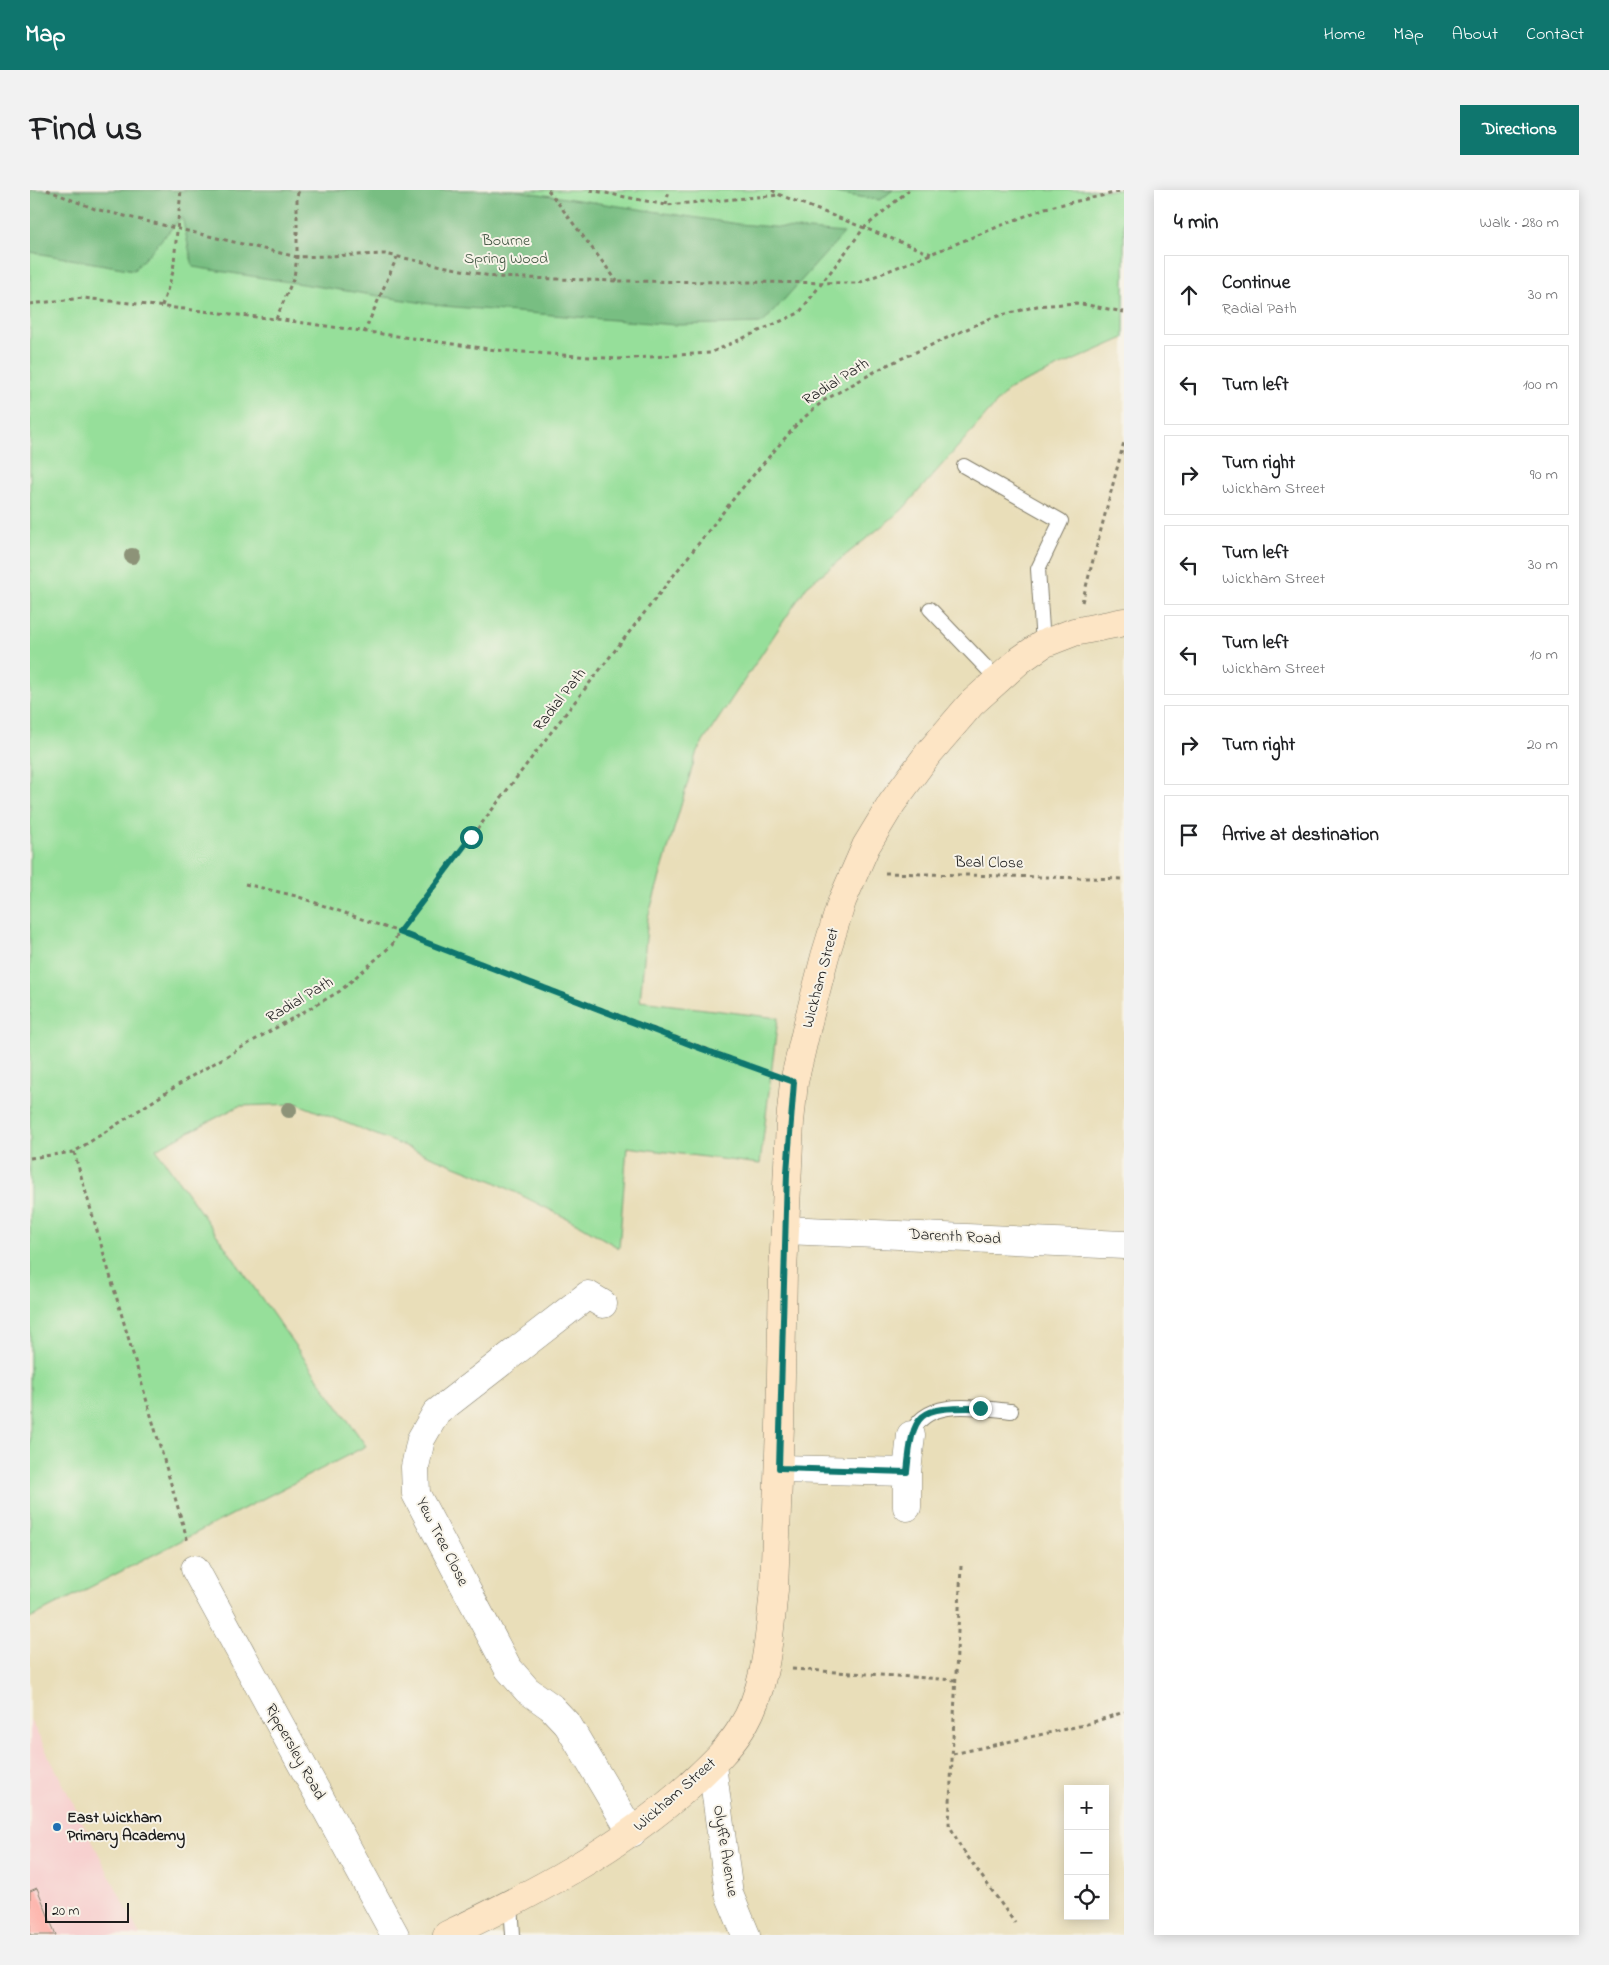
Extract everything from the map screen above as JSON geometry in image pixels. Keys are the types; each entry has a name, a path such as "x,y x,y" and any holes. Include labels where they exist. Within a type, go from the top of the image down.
{"street":[{"name":"Wickham Street","path":"447,1935 511,1904 632,1833 712,1765 742,1729 758,1693 768,1646 774,1590 785,1230 790,1122 794,1082 825,956 854,872 866,846 892,803 928,754 971,704 1020,660 1043,644 1074,632 1124,622"},
{"name":"Darenth Road","path":"785,1230 1124,1246"},
{"name":"Yew Tree Close","path":"604,1304 588,1295 458,1394 436,1413 421,1439 415,1467 416,1494 508,1668 527,1690 552,1707 568,1725 632,1833"},
{"path":"907,1507 910,1435"},
{"path":"779,1468 907,1472"},
{"name":"Rippersley Road","path":"196,1569 395,1935"},
{"name":"Olyffe Avenue","path":"712,1765 729,1894 746,1935"}],"lane":[{"path":"964,466 1061,521 1038,569 1043,644"},
{"path":"930,609 998,680"},
{"path":"910,1435 918,1420 937,1410 954,1408 1011,1411"},
{"path":"511,1904 513,1935"}],"path":[{"path":"47,190 95,209 297,257 385,254 495,276 618,281 858,283 1045,208 1124,191"},
{"path":"162,306 173,272 181,190"},
{"path":"276,320 294,277 297,257 296,196 299,190"},
{"path":"548,190 618,281"},
{"path":"590,190 666,205 780,195"},
{"path":"666,205 669,190"},
{"path":"772,190 780,195 931,254"},
{"path":"30,304 83,298 276,320 496,350 618,359 710,353 799,313 864,228 909,190"},
{"path":"364,333 397,257"},
{"name":"Radial Path","path":"30,1158 74,1152 192,1076 340,991 392,945 399,932 552,731 732,500 804,417 823,402 885,366 991,318 1037,306 1076,304 1124,312"},
{"path":"1074,632 1124,442"},
{"name":"Beal Close","path":"854,872 1124,879"},
{"path":"245,884 296,896 399,932 702,1049 794,1082"},
{"path":"74,1152 196,1569"},
{"path":"961,1566 949,1824 960,1846 1015,1923"},
{"path":"822,1671 956,1680"},
{"path":"953,1754 1084,1726 1124,1712"}],"shaded area":[{"name":"East Wickham Primary Academy","path":"30,1719 140,1935 30,1935"}],"green space":[{"path":"30,190 1124,190 1124,338 1009,389 902,510 807,586 697,751 648,917 640,1001 778,1018 760,1164 627,1147 619,1248 580,1225 493,1181 298,1104 239,1106 156,1149 366,1446 30,1618"},
{"name":"Bourne Spring Wood","path":"30,190 512,190 738,224 844,233 763,323 675,325 443,306 193,267 182,217 134,270 30,252"},
{"path":"815,190 893,190 880,200"}],"building":[{"path":"37,1888 56,1935 30,1935 30,1891"}],"place":[{"name":"East Wickham Primary Academy","path":"57,1827"}],"route":[{"path":"471,837 399,932 702,1049 794,1082 787,1173 783,1272 779,1468 907,1472 910,1435 918,1420 937,1410 980,1408"}]}
